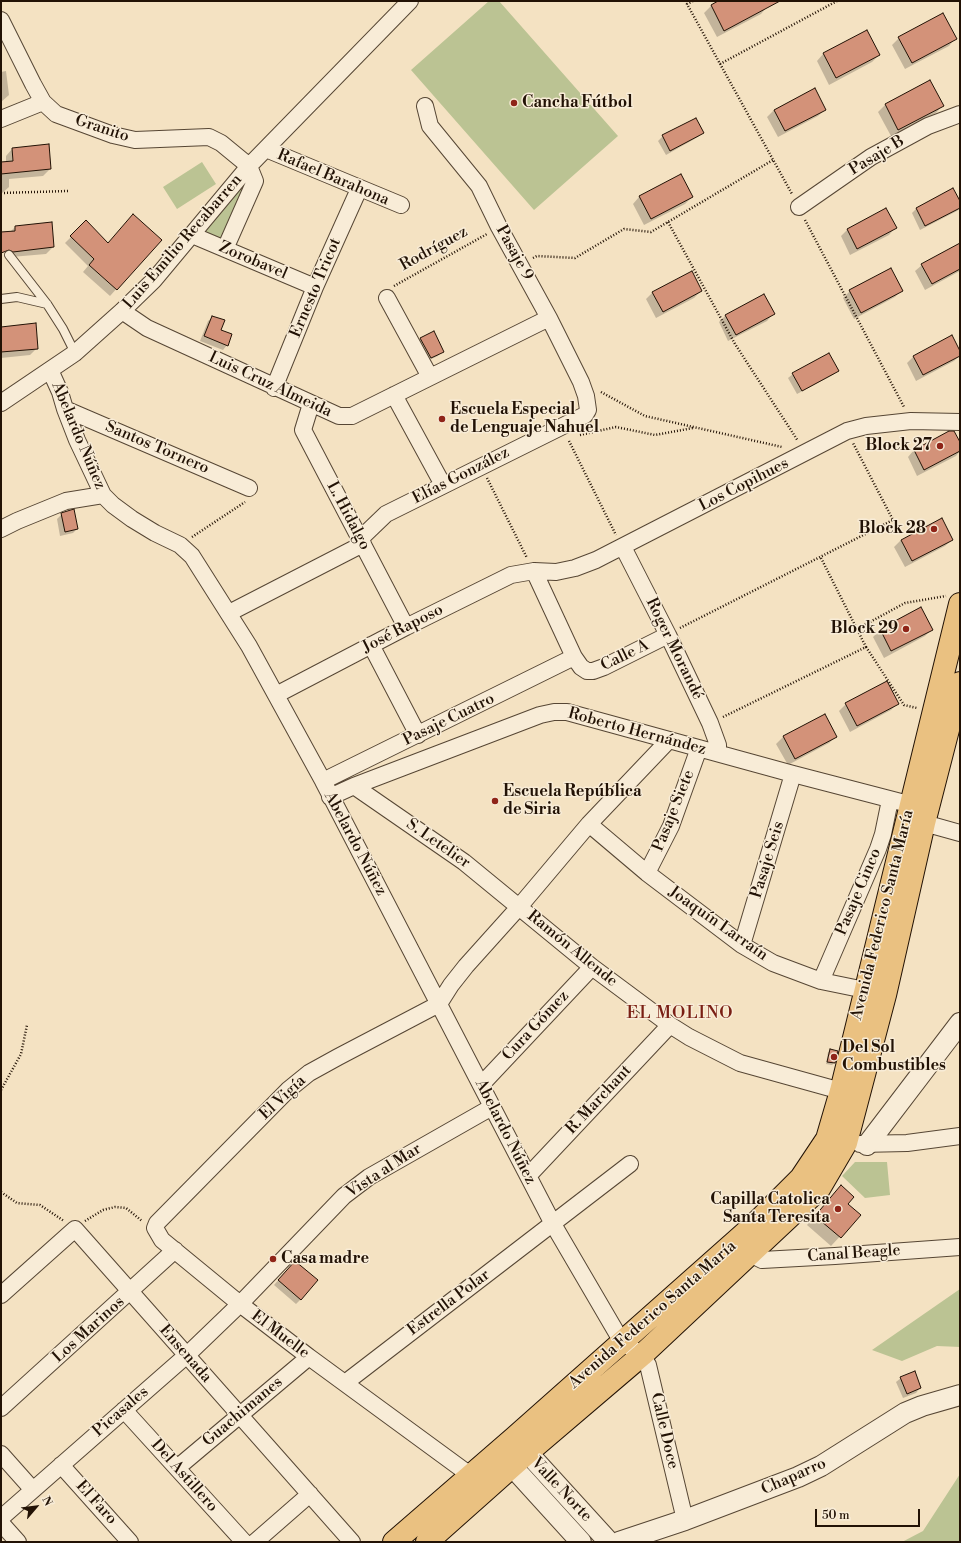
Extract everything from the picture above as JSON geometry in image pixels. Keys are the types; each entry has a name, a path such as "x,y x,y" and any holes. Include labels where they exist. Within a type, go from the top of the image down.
{"main road":[{"name":"Avenida Federico Santa María","path":"847,1142 841,1091 865,990 913,809 956,599"},
{"name":"Avenida Federico Santa María","path":"394,1542 477,1483 632,1348 750,1254 819,1189 847,1142 886,995 913,809 960,683"},
{"name":"Avenida Federico Santa María","path":"632,1348 801,1178 847,1142"},
{"name":"Avenida Federico Santa María","path":"427,1542 477,1483"}],"street":[{"name":"Luis Emilio Recabarren","path":"1,403 74,353 122,311 154,280 249,166 410,1"},
{"name":"Granito","path":"1,20 43,102 56,114 113,135 135,140 209,137 221,143 249,166"},
{"path":"1,119 43,102"},
{"name":"Pasaje 9","path":"425,106 430,126 479,186 581,382 586,396 588,410"},
{"name":"Pasaje B","path":"798,207 871,157 928,126 960,114"},
{"name":"Rafael Barahona","path":"266,149 359,189 401,205"},
{"name":"Luis Emilio Recabarren","path":"225,249 255,181 249,166"},
{"name":"Ernesto Tricot","path":"274,388 315,288 359,189"},
{"name":"Zorobavel","path":"192,235 315,288"},
{"path":"387,298 430,377"},
{"name":"Luis Cruz Almeida","path":"122,311 146,328 274,388 339,416 352,416 549,318"},
{"name":"Abelardo Núñez","path":"50,370 60,392 77,440 104,495 113,505 132,519 155,533 180,545 192,556 249,646 323,781 553,1224 632,1348"},
{"path":"394,395 443,485"},
{"name":"L. Hidalgo","path":"311,404 303,430 406,627"},
{"name":"Santos Tornero","path":"65,409 249,488"},
{"name":"Elías González","path":"228,614 361,541 386,514 585,415 588,410"},
{"name":"Los Copihues","path":"534,571 556,572 575,568 596,560 847,431 866,426 911,421 960,422"},
{"path":"1,528 66,501 104,495"},
{"name":"Roger Morandé","path":"623,547 668,635 710,723 718,745 718,753"},
{"path":"534,571 578,662"},
{"name":"José Raposo","path":"276,695 406,627 511,575 534,571"},
{"name":"Calle A","path":"578,662 587,671 593,671 668,635"},
{"path":"371,645 418,735"},
{"name":"Pasaje Cuatro","path":"323,781 418,735 578,662"},
{"name":"Roberto Hernández","path":"330,797 354,786 540,715 554,712 567,712 793,774 913,809 960,833"},
{"path":"439,1004 451,985 466,966 519,907 589,824 669,740"},
{"name":"Pasaje Siete","path":"647,873 671,826 699,748"},
{"name":"Pasaje Seis","path":"742,945 793,774"},
{"name":"S. Letelier","path":"354,786 464,862 519,907"},
{"name":"Pasaje Cinco","path":"821,981 878,849 883,834 913,809"},
{"name":"Joaquín Larraín","path":"589,824 647,873 742,945 773,963 821,981 865,990"},
{"name":"Ramón Allende","path":"519,907 592,967 670,1025 724,1057 740,1063 841,1091"},
{"name":"Cura Gómez","path":"481,1085 592,967"},
{"name":"El Vigía","path":"155,1228 157,1223 288,1090 309,1073 439,1004"},
{"path":"847,1142 960,1023"},
{"name":"R. Marchant","path":"528,1176 670,1025"},
{"name":"Vista al Mar","path":"240,1304 344,1196 369,1177 492,1107"},
{"path":"847,1142 907,1143 960,1136"},
{"name":"Estrella Polar","path":"345,1383 630,1164"},
{"name":"El Muelle","path":"155,1228 162,1240 240,1304 308,1357 345,1383 477,1483"},
{"path":"1,1295 75,1229"},
{"name":"Ensenada","path":"75,1229 352,1542"},
{"name":"Canal Beagle","path":"750,1254 762,1260 960,1247"},
{"name":"Los Marinos","path":"1,1408 131,1292 175,1250"},
{"name":"Picasales","path":"1,1518 187,1355 240,1304"},
{"name":"Calle Doce","path":"632,1348 650,1368 685,1520"},
{"name":"Guachimanes","path":"177,1468 308,1357"},
{"name":"Chaparro","path":"620,1542 752,1496 803,1474 821,1466 905,1414 922,1406 960,1395"},
{"name":"Del Astillero","path":"124,1410 244,1542"},
{"name":"Valle Norte","path":"513,1452 582,1542"},
{"name":"Valle Norte","path":"513,1452 609,1542"},
{"path":"1,1454 33,1490"},
{"name":"El Faro","path":"61,1465 130,1542"},
{"path":"255,1542 310,1494"},
{"path":"1,1522 18,1542"}],"lane":[{"path":"10,255 47,304 63,329 74,353"},
{"path":"1,298 17,297 47,304"}],"path":[{"path":"687,4 693,1"},
{"path":"720,64 837,1"},
{"path":"519,264 537,256 575,258 624,229 651,232 773,160"},
{"path":"1,193 68,191"},
{"path":"668,222 735,344 806,453"},
{"name":"Rodríguez","path":"387,298 394,285 499,227"},
{"path":"581,382 645,416 806,453"},
{"path":"562,444 580,435 616,427 655,435 694,427"},
{"path":"668,635 893,520 847,431"},
{"path":"569,441 623,547"},
{"path":"481,466 534,571"},
{"path":"489,481 495,478"},
{"path":"180,545 249,498 249,488"},
{"path":"820,556 866,647 904,706 934,710"},
{"path":"857,629 905,603 956,599"},
{"path":"710,723 866,647"},
{"path":"1,1090 21,1054 27,1025"},
{"path":"1,1192 17,1203 40,1205 75,1229 92,1216 103,1210 115,1207 126,1208 147,1225 155,1228"}],"green space":[{"name":"Cancha Fútbol","path":"489,1 499,1 618,136 534,210 411,70"},
{"path":"202,162 216,184 177,209 163,187"},
{"path":"247,175 251,183 222,242 201,233"},
{"path":"855,1162 887,1162 890,1195 865,1198 842,1176"},
{"path":"960,1289 960,1347 937,1346 902,1361 872,1350"},
{"path":"960,1474 960,1542 902,1542 923,1531"}],"building":[{"path":"718,1 780,1 724,31 711,5"},
{"path":"943,13 957,39 912,63 898,37"},
{"path":"867,30 880,55 836,78 823,53"},
{"path":"930,80 944,106 898,130 885,104"},
{"path":"815,88 826,110 785,131 774,110"},
{"path":"696,118 704,133 670,151 662,135"},
{"path":"49,144 51,169 1,174 1,162 13,161 12,148"},
{"path":"681,174 693,197 651,219 639,196"},
{"path":"953,188 960,201 960,208 925,226 916,208"},
{"path":"886,208 897,228 857,249 847,229"},
{"path":"133,214 162,240 117,290 89,265 94,259 70,236 86,220 108,243"},
{"path":"52,222 54,247 13,252 9,250 1,253 1,232 15,231 15,226"},
{"path":"960,243 960,269 932,284 921,264"},
{"path":"891,268 903,291 861,313 849,290"},
{"path":"692,271 702,291 663,312 652,292"},
{"path":"764,294 775,314 736,335 725,315"},
{"path":"212,316 225,320 221,330 232,334 228,346 204,336"},
{"path":"36,323 38,349 1,352 1,327"},
{"path":"434,331 444,352 431,358 420,338"},
{"path":"952,335 960,351 960,356 923,375 913,356"},
{"path":"829,353 839,371 802,391 792,373"},
{"name":"Block 27","path":"949,431 954,431 960,442 960,451 924,470 914,450"},
{"path":"74,509 78,529 65,532 61,513"},
{"name":"Block 28","path":"942,518 953,540 912,561 901,540"},
{"name":"Block 29","path":"921,607 933,630 891,651 880,629"},
{"path":"887,681 899,704 857,726 845,703"},
{"path":"825,714 837,737 795,759 783,736"},
{"name":"Del Sol Combustibles","path":"830,1049 838,1051 835,1063 827,1062"},
{"name":"Capilla Catolica Santa Teresita","path":"841,1185 854,1197 848,1204 861,1215 841,1238 815,1216"},
{"path":"295,1261 318,1280 301,1300 278,1280"},
{"path":"915,1371 921,1388 907,1394 900,1377"}],"place":[{"name":"Cancha Fútbol","path":"514,103"},
{"name":"Escuela Especial de Lenguaje Nahuel","path":"442,419"},
{"name":"Block 27","path":"940,446"},
{"name":"Block 28","path":"934,529"},
{"name":"Block 29","path":"906,629"},
{"name":"Escuela República de Siria","path":"495,801"},
{"name":"Del Sol Combustibles","path":"834,1057"},
{"name":"Capilla Catolica Santa Teresita","path":"838,1209"},
{"name":"Casa madre","path":"273,1259"}],"district":[{"name":"EL MOLINO","path":"680,1014"}]}
